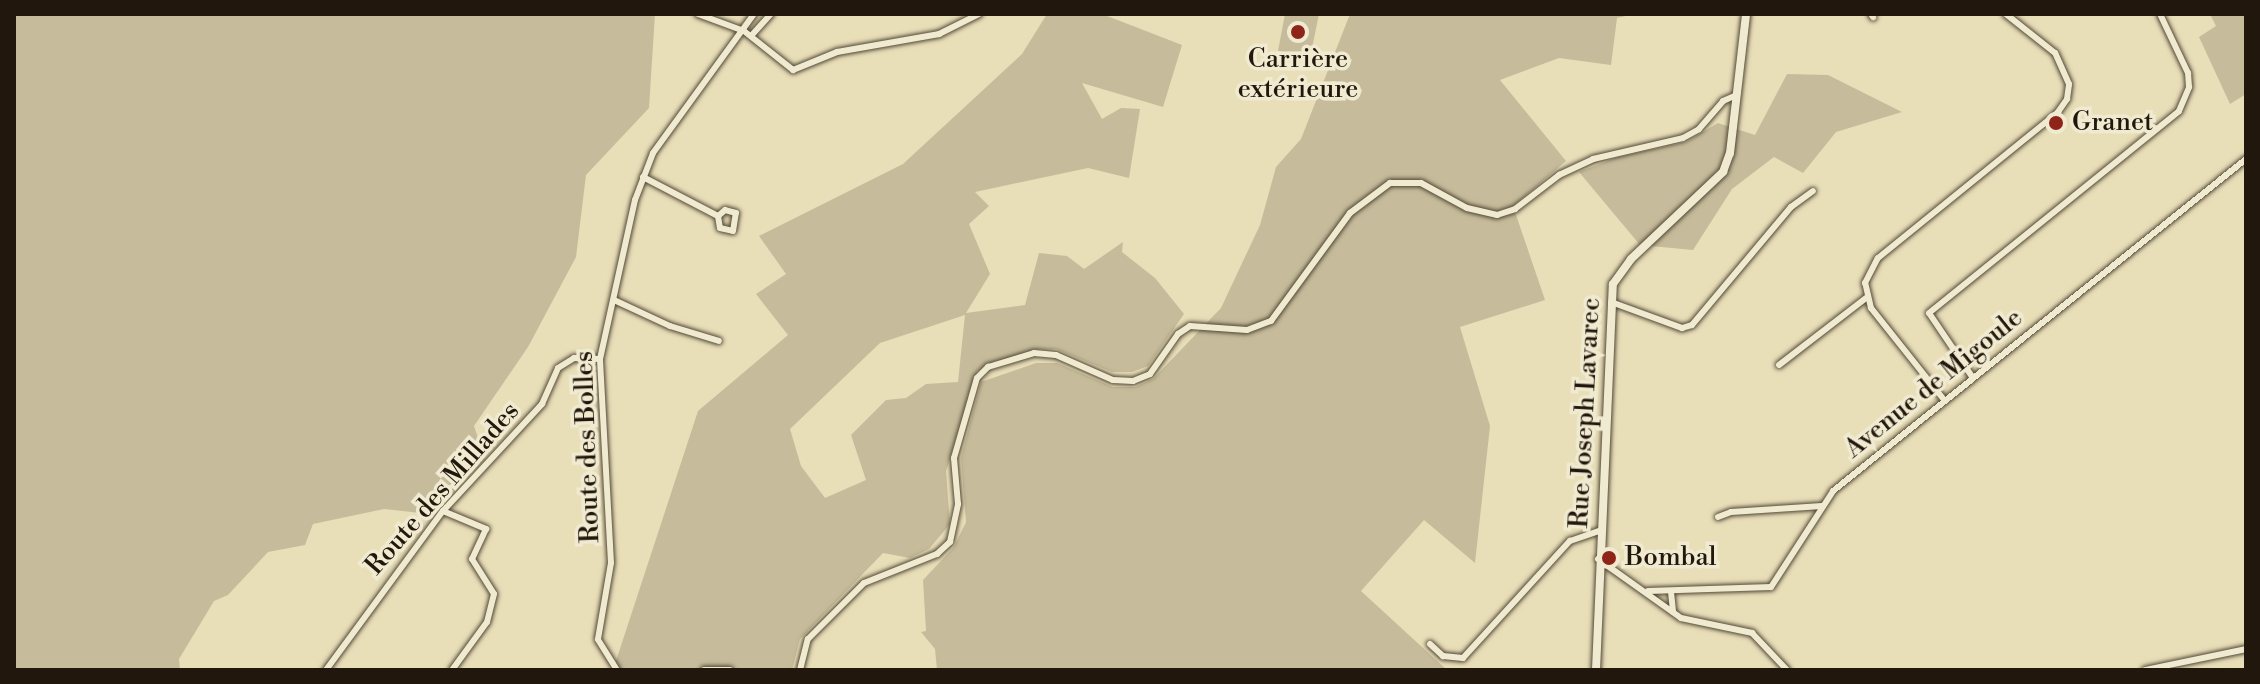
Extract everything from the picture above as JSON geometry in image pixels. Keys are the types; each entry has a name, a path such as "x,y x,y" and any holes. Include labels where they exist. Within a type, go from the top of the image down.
{"street":[{"path":"698,14 744,31 793,70 837,52 939,34 979,14"},
{"name":"Route des Bolles","path":"617,670 598,639 611,563 600,359 643,177 653,153 754,14"},
{"path":"751,36 771,14"},
{"name":"Rue Joseph Lavarec","path":"1596,670 1599,531 1611,302 1618,272 1723,172 1730,153 1734,96 1744,57 1746,14"},
{"path":"1945,401 1866,298 1870,266 2058,112 2067,99 2069,84 2060,60 2006,14"},
{"path":"1973,378 1930,320 1929,313 2179,111 2189,87 2188,73 2160,14"},
{"path":"800,670 808,639 864,583 937,554 950,542 958,504 954,458 977,378 988,367 1034,353 1056,355 1113,380 1133,381 1150,374 1190,326 1247,330 1271,321 1350,213 1390,183 1421,183 1467,208 1497,215 1593,159 1683,138 1699,129 1723,101 1734,96"},
{"name":"Avenue de Migoule","path":"1648,591 1771,587 1781,578 1822,506 1973,378 2246,159"},
{"path":"643,177 718,216"},
{"path":"1611,302 1682,328 1692,325 1791,207 1813,191"},
{"path":"1779,365 1866,298"},
{"path":"614,300 670,326 719,341"},
{"name":"Route des Millades","path":"326,670 443,511 525,425 558,368 574,358 600,359"},
{"path":"1718,517 1731,512 1822,506"},
{"path":"443,511 486,529 484,539 472,559 488,580 494,607 452,670"},
{"path":"1430,644 1443,656 1463,658 1570,541 1599,531"},
{"path":"1598,559 1648,591 1673,612 1696,624 1752,633 1787,670"},
{"path":"1671,592 1673,612"},
{"path":"2145,670 2246,649"},
{"path":"704,670 730,670"}],"shaded area":[{"path":"14,14 655,14 649,108 586,175 576,257 528,347 474,426 485,459 430,514 384,509 313,524 305,545 268,552 228,595 214,601 179,659 180,670 14,670"},
{"path":"1047,14 1102,14 1182,45 1163,107 1082,83 1102,119 1121,108 1140,109 1129,178 1088,168 975,192 989,206 969,224 990,274 966,313 1025,305 1039,253 1067,256 1084,269 1123,242 1122,252 1155,278 1184,314 1148,366 1132,372 1112,372 1056,349 1034,349 977,371 946,471 950,524 929,549 910,558 883,553 800,639 792,670 613,670 698,411 788,335 756,294 786,274 759,236 903,164 1022,54","holes":["965,315 958,382 926,384 906,398 886,400 851,435 866,480 825,498 801,466 790,429 880,343"]},
{"name":"Carrière extérieure","path":"1285,14 1319,14 1310,58 1278,51"},
{"path":"1350,14 1634,14 1617,18 1611,65 1559,58 1500,80 1566,161 1513,206 1545,300 1460,327 1490,426 1475,563 1424,520 1361,591 1447,670 937,670 935,649 921,632 926,631 923,580 954,547 966,522 961,458 981,382 1036,363 1057,363 1113,387 1135,387 1153,379 1221,308 1260,225 1276,167 1301,139"},
{"path":"2210,14 2246,14 2246,94 2230,104 2199,37 2216,26"},
{"path":"1787,74 1828,75 1902,112 1836,132 1803,173 1774,157 1732,189 1693,250 1640,245 1579,172 1618,157 1686,142 1718,123 1755,135"}],"place":[{"name":"Carrière extérieure","path":"1298,32"},
{"name":"Granet","path":"2056,123"},
{"name":"Bombal","path":"1609,558"}]}
